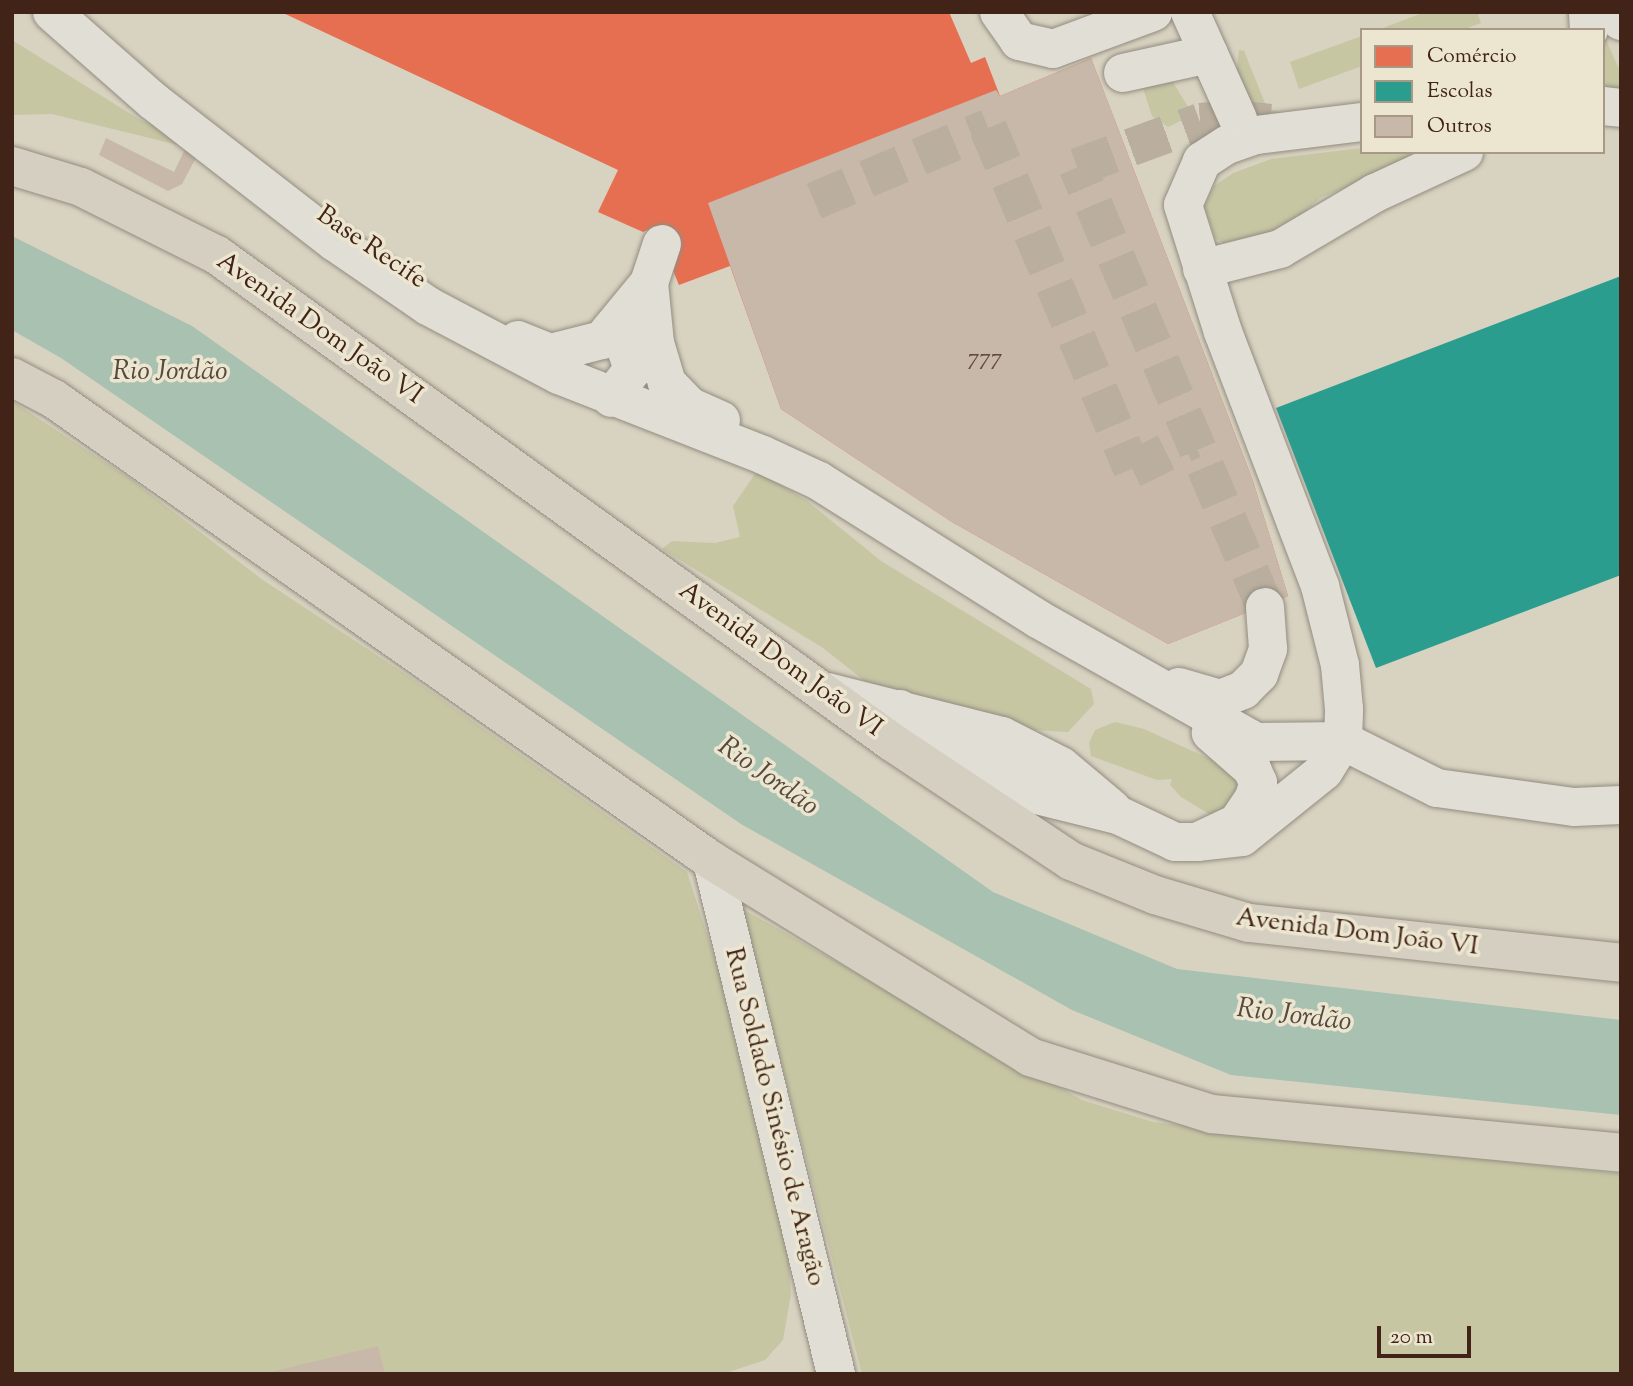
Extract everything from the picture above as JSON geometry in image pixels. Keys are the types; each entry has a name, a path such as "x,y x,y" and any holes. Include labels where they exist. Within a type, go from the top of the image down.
{"main road":[{"name":"Avenida Dom João VI","path":"12,166 81,187 216,255 827,692 892,742 1072,861 1155,895 1249,923 1323,934 1621,963"},
{"path":"12,377 54,399 712,861 1030,1057 1212,1114 1621,1153"}],"street":[{"path":"999,12 1019,41 1039,49 1084,40 1153,12"},
{"path":"1190,12 1238,119"},
{"path":"1617,12 1621,21"},
{"path":"77,22 153,101 345,249 428,306 611,398 763,454 819,481 1038,619 1221,740 1252,769 1258,783 1248,810 1237,823 1197,842"},
{"name":"Base Recife","path":"77,22 242,148 298,198 467,310 551,353 603,340 649,283 662,244"},
{"path":"1123,73 1209,54"},
{"path":"827,692 900,709 954,753 1037,795 1118,815 1175,842 1226,842 1258,827 1324,771 1343,741 1340,665 1320,586 1202,269 1183,205 1202,161 1227,145 1256,135 1360,122"},
{"path":"1202,269 1252,260 1279,249 1375,192 1460,154"},
{"name":"Base Recife","path":"649,283 655,343 667,383 689,406 773,442 819,481"},
{"path":"611,329 624,344 633,369 611,398"},
{"path":"1132,668 1220,699 1243,690 1259,674 1268,649 1265,607"},
{"path":"1038,619 1132,668 1256,742 1276,745 1298,740 1343,741 1437,788 1574,807 1621,805"},
{"path":"1298,740 1329,695 1340,665"},
{"name":"Rua Soldado Sinésio de Aragão","path":"712,861 836,1374"}],"shaded area":[{"path":"1425,12 1477,12 1481,23 1467,28 1383,28"},
{"path":"1360,37 1360,67 1299,89 1290,62"},
{"path":"1605,38 1621,73 1621,95 1605,93"},
{"path":"12,40 142,121 166,129 186,147 52,114 12,115"},
{"path":"1239,50 1244,51 1267,108 1285,114 1265,117 1247,98 1236,75"},
{"path":"1171,79 1193,115 1168,127 1152,116 1143,88"},
{"path":"1360,148 1360,154 1428,154 1320,198 1285,230 1231,248 1215,238 1204,207 1214,186 1233,173 1271,159"},
{"path":"12,401 132,480 263,580 413,679 687,872 754,1080 788,1249 791,1294 783,1340 765,1360 723,1374 12,1374"},
{"path":"757,471 806,500 881,561 1091,689 1094,704 1068,732 1034,730 973,746 900,709 823,648 662,549 672,541 715,543 740,537 733,506"},
{"path":"1115,722 1144,729 1221,764 1240,778 1240,802 1214,817 1181,797 1170,785 1172,779 1157,780 1091,756 1089,743 1095,730"},
{"path":"741,908 1082,1100 1153,1122 1621,1174 1621,1374 862,1374"}],"water":[{"name":"Rio Jordão","path":"12,236 192,326 993,892 1177,969 1621,1020 1621,1115 1231,1075 1072,1010 741,824 61,358 12,330"}],"building: Comércio":[{"path":"281,12 949,12 971,63 985,57 1000,96 1091,58 1253,481 1288,596 1168,644 952,522 781,409 730,266 679,285 655,227 643,232 598,212 618,170"}],"building: Escolas":[{"path":"1621,276 1621,575 1376,668 1276,408"}],"building: Outros":[{"path":"1091,58 1253,481 1288,596 1168,644 952,522 781,409 708,203 996,90 1000,96"},
{"path":"106,138 174,172 185,149 198,154 182,184 168,191 99,155"},
{"path":"378,1346 385,1374 267,1374 267,1373"}],"tunnel":[{"path":"1265,607 1077,167 1200,122 1238,119 1270,123"},
{"path":"814,201 988,128 1132,469 1192,440"}]}
